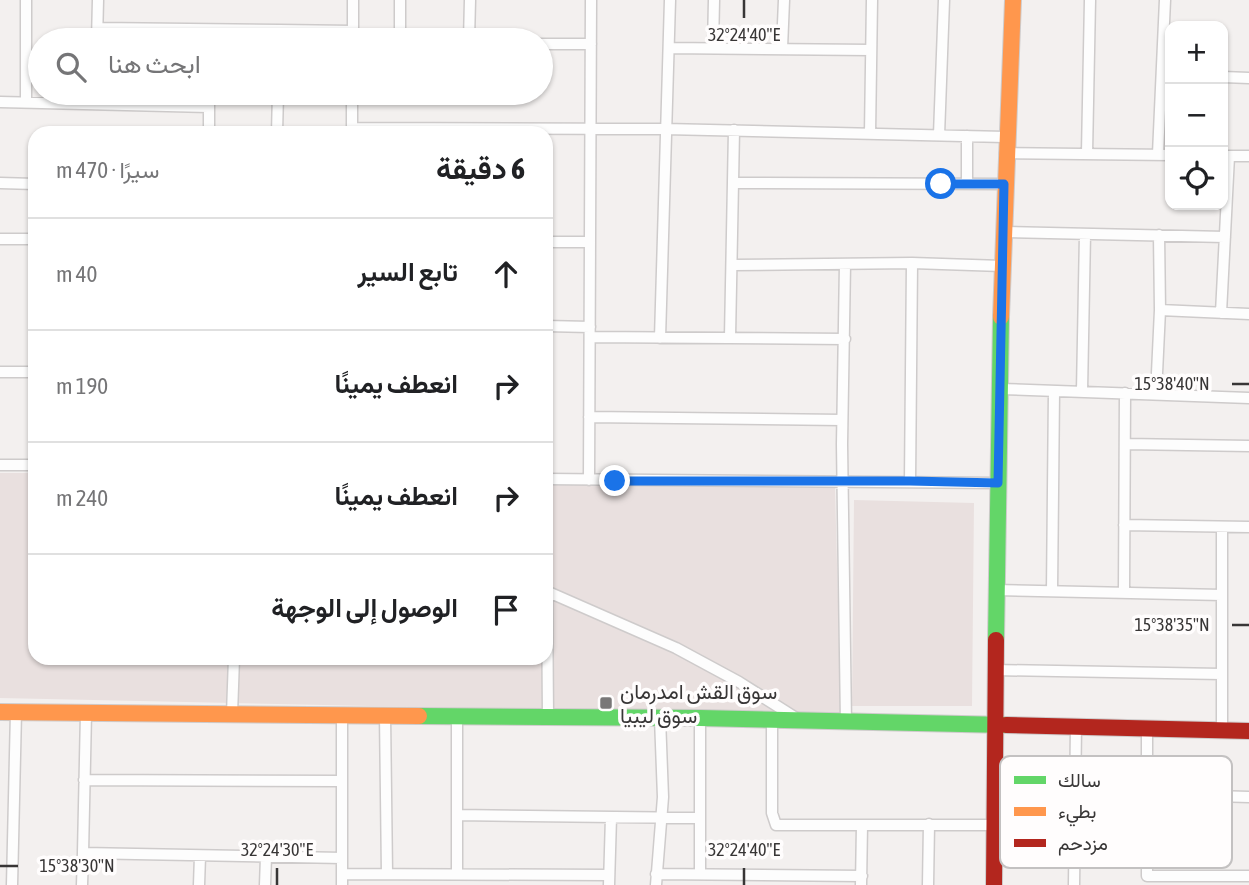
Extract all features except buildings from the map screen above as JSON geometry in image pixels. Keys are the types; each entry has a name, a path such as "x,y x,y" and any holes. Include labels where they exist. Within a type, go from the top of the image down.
{"street":[{"path":"0,102 26,102 26,0"},
{"path":"97,28 98,0"},
{"path":"353,0 353,28"},
{"path":"400,0 400,28"},
{"path":"469,28 470,0"},
{"path":"589,480 591,0"},
{"path":"660,338 670,0"},
{"path":"713,47 714,0"},
{"path":"782,48 784,0"},
{"path":"870,133 872,0"},
{"path":"939,135 944,0"},
{"path":"994,885 1002,266 1013,0"},
{"path":"1087,153 1090,0"},
{"path":"1165,0 1165,21"},
{"path":"553,44 591,44"},
{"path":"669,47 871,50"},
{"path":"1228,77 1249,78"},
{"path":"1158,154 1165,84"},
{"path":"184,105 209,107 209,126"},
{"path":"277,126 278,105"},
{"path":"352,105 352,126"},
{"path":"553,128 967,136 1005,145 1087,153 1165,155"},
{"path":"730,337 734,130"},
{"path":"967,136 967,184"},
{"path":"1228,156 1249,156"},
{"path":"0,183 28,184"},
{"path":"733,183 1004,184"},
{"path":"1221,313 1225,210"},
{"path":"1003,232 1225,236"},
{"path":"1082,391 1084,234"},
{"path":"1156,394 1160,310 1159,235"},
{"path":"0,239 28,239"},
{"path":"553,242 590,242"},
{"path":"733,265 912,263 1002,266"},
{"path":"910,481 912,263"},
{"path":"845,264 842,420 846,723"},
{"path":"1160,310 1249,314"},
{"path":"553,327 660,338 845,339"},
{"path":"0,372 28,372"},
{"path":"1001,389 1249,397"},
{"path":"1052,591 1054,391"},
{"path":"1124,592 1125,393"},
{"path":"589,417 842,420"},
{"path":"1126,444 1249,446"},
{"path":"0,465 28,465"},
{"path":"553,479 998,483"},
{"path":"1124,525 1249,527"},
{"path":"1222,527 1222,731"},
{"path":"996,590 1222,595"},
{"path":"553,594 676,648 739,682 801,722"},
{"path":"232,714 234,665"},
{"path":"547,665 548,716"},
{"path":"995,670 1221,674"},
{"path":"12,885 8,712 700,718 1249,732"},
{"path":"82,885 86,713"},
{"path":"342,715 342,879 387,874 457,874 609,880 611,817"},
{"path":"385,715 387,874"},
{"path":"457,715 457,874"},
{"path":"660,718 662,817 656,879 700,873 861,881 862,825"},
{"path":"700,718 700,873"},
{"path":"772,721 774,824 995,825"},
{"path":"1076,726 1076,756"},
{"path":"1147,730 1147,756"},
{"path":"84,780 342,781"},
{"path":"457,815 700,818"},
{"path":"928,885 929,824"},
{"path":"83,853 342,858"},
{"path":"199,885 200,856"},
{"path":"265,885 266,857"},
{"path":"1147,881 1249,876"}],"shaded area":[{"path":"0,473 28,473 28,665 553,665 553,483 835,488 841,716 0,698"},
{"path":"854,500 974,503 972,706 852,706"}],"traffic: fast":[{"path":"996,640 1001,317"},
{"path":"419,716 700,718 1006,725"}],"traffic: slow":[{"path":"1001,317 1013,0"},
{"path":"0,712 419,716"}],"traffic: jam":[{"path":"994,885 996,640"},
{"path":"1006,725 1249,731"}],"place":[{"name":"سوق القش امدرمان سوق ليبيا","path":"606,703"}],"route":[{"path":"615,481 998,483 1004,184 941,184"}]}
